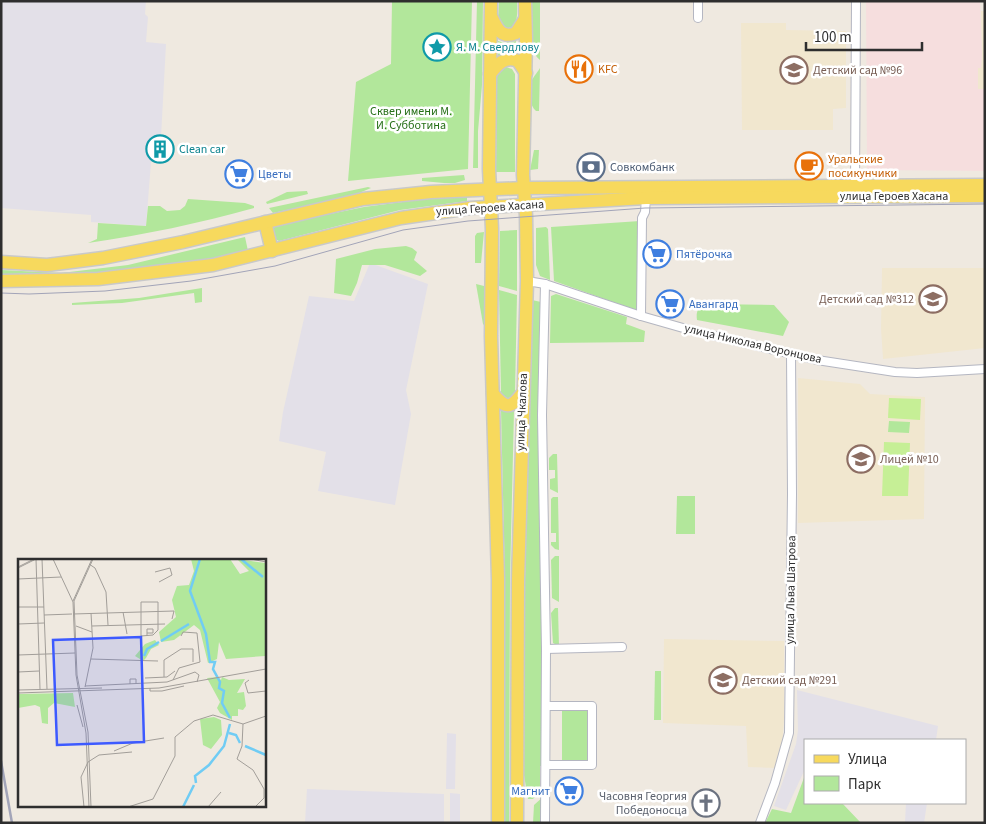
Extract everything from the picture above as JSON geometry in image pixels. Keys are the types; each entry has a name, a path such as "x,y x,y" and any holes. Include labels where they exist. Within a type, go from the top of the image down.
{"main road":[{"name":"улица Чкалова","path":"491,1 491,336 498,579 498,823"},
{"name":"улица Чкалова","path":"517,823 518,580 522,394 527,281 526,216 524,205 525,1"},
{"path":"490,16 498,32 505,35 516,33 520,30 525,19"},
{"path":"490,74 499,62 509,59 518,61 526,73"},
{"name":"улица Героев Хасана","path":"1,281 98,279 213,265 401,218 442,211 491,206 985,185"},
{"name":"улица Героев Хасана","path":"1,262 47,264 103,258 183,242 363,199 431,192 524,188 855,191 985,196"},
{"path":"265,222 272,251"},
{"path":"493,394 508,406 514,404 522,394"}],"street":[{"path":"698,1 698,18"},
{"path":"855,191 856,1"},
{"path":"641,316 640,263 642,218 645,212 646,198"},
{"name":"улица Николая Воронцова","path":"527,281 545,284 690,330 818,360 895,372 917,373 985,369"},
{"path":"545,284 542,415 546,649 545,823"},
{"name":"улица Льва Шатрова","path":"760,823 775,783 789,733 792,494 791,353"},
{"path":"546,649 622,647"},
{"path":"546,706 592,706 592,765 546,765"}],"shaded area":[{"path":"1,1 146,1 145,14 148,17 146,42 166,44 161,137 153,137 146,226 91,222 91,215 1,208"},
{"path":"866,1 980,1 982,55 981,68 978,68 978,89 985,89 985,171 867,170"},
{"path":"981,11 985,11 985,89 978,89 978,68 981,68 982,55"},
{"name":"Детский сад №96","path":"741,23 786,23 786,30 846,31 846,108 833,109 833,130 742,130"},
{"path":"370,263 428,284 406,390 411,414 395,505 318,491 326,452 279,441 283,412 309,296 354,301"},
{"name":"Детский сад №312","path":"882,268 985,268 985,348 883,359 881,329"},
{"name":"Лицей №10","path":"798,378 860,384 870,394 925,397 924,519 798,523"},
{"name":"Детский сад №291","path":"664,639 784,641 784,719 782,746 775,768 748,767 746,726 663,723"},
{"path":"797,690 938,726 936,739 804,739 804,771 786,810 774,806 796,744 798,730"},
{"path":"447,733 456,734 455,789 446,789"},
{"path":"307,789 444,794 444,823 305,823"},
{"path":"450,793 460,794 460,823 450,823"},
{"path":"906,804 927,804 924,823 905,823"}],"green space":[{"name":"Сквер имени М. И. Субботина","path":"392,1 472,1 468,169 348,181 356,82 391,64"},
{"path":"477,1 483,1 482,85 478,131 478,168 473,168"},
{"path":"499,1 517,1 516,21 509,30 498,23"},
{"path":"532,1 540,1 540,60 535,55 531,41"},
{"path":"498,41 505,43 516,41 516,57 502,55 498,57"},
{"path":"506,67 512,69 515,74 515,172 496,172 497,74"},
{"path":"540,68 539,111 536,111 531,102 530,90 532,79"},
{"path":"534,150 539,150 538,169 530,170"},
{"path":"464,175 465,180 455,183 422,181 422,178"},
{"path":"368,187 371,188 352,196 273,213 269,208"},
{"path":"307,191 308,194 267,204 266,202 287,192"},
{"path":"467,196 467,201 400,210 279,241 275,239 273,229 276,225 364,207 433,198"},
{"path":"188,199 245,203 254,206 254,208 172,228 88,243 97,239 98,223 146,226 148,206 160,206 167,211 180,210 185,206"},
{"path":"640,221 638,311 554,281 551,227"},
{"path":"546,227 548,229 550,280 540,276 536,265 536,228"},
{"path":"517,230 517,291 499,286 500,231"},
{"path":"484,232 481,263 475,263 475,236 477,233"},
{"path":"245,237 248,251 219,258 117,273 44,277 1,274 1,270 61,273 128,265"},
{"path":"406,246 417,252 414,260 427,271 420,276 385,265 362,265 351,296 334,293 336,259 375,249"},
{"path":"476,284 484,286 484,325 483,324"},
{"path":"202,288 202,302 195,303 194,293 122,303 72,305 72,303 139,298"},
{"path":"499,290 517,295 515,393 509,399 505,399 501,394"},
{"path":"556,294 627,317 626,324 645,331 644,342 550,343 551,296"},
{"path":"532,300 541,302 544,766 540,766 540,791 533,799 528,799 524,775 525,580"},
{"path":"704,304 774,305 789,322 783,336 697,320 698,311"},
{"path":"889,398 921,399 920,420 888,418"},
{"path":"501,410 514,411 510,580 509,823 505,823 505,579"},
{"path":"889,421 910,422 909,433 888,432"},
{"path":"884,442 910,443 908,496 882,496"},
{"path":"553,454 557,454 558,493 550,489 550,479 555,478 555,470 549,470 549,458"},
{"path":"677,496 695,496 695,534 676,534"},
{"path":"558,497 559,550 551,545 551,542 556,542 556,533 551,533 551,499"},
{"path":"555,556 559,556 559,602 552,598 551,560"},
{"path":"555,608 558,608 559,646 553,643 551,613"},
{"path":"655,671 661,671 661,720 654,720"},
{"path":"562,708 590,708 590,762 562,762"},
{"path":"804,778 804,804 843,804 861,823 765,823 772,809 791,813"},
{"path":"544,796 544,823 533,823 534,805"}],"tram line":[{"path":"1,293 29,294 105,291 191,281 275,266 403,230 468,221 645,208 985,204"}],"railway":[{"path":"1,761 12,823"}],"place":[{"name":"Я. М. Свердлову","path":"437,47"},
{"name":"KFC","path":"579,69"},
{"name":"Детский сад №96","path":"794,70"},
{"name":"Clean car","path":"160,149"},
{"name":"Уральские посикунчики","path":"809,166"},
{"name":"Совкомбанк","path":"591,167"},
{"name":"Цветы","path":"239,174"},
{"name":"Пятёрочка","path":"657,254"},
{"name":"Детский сад №312","path":"933,299"},
{"name":"Авангард","path":"670,304"},
{"name":"Лицей №10","path":"861,459"},
{"name":"Детский сад №291","path":"723,680"},
{"name":"Магнит","path":"569,791"},
{"name":"Часовня Георгия Победоносца","path":"706,803"}]}
